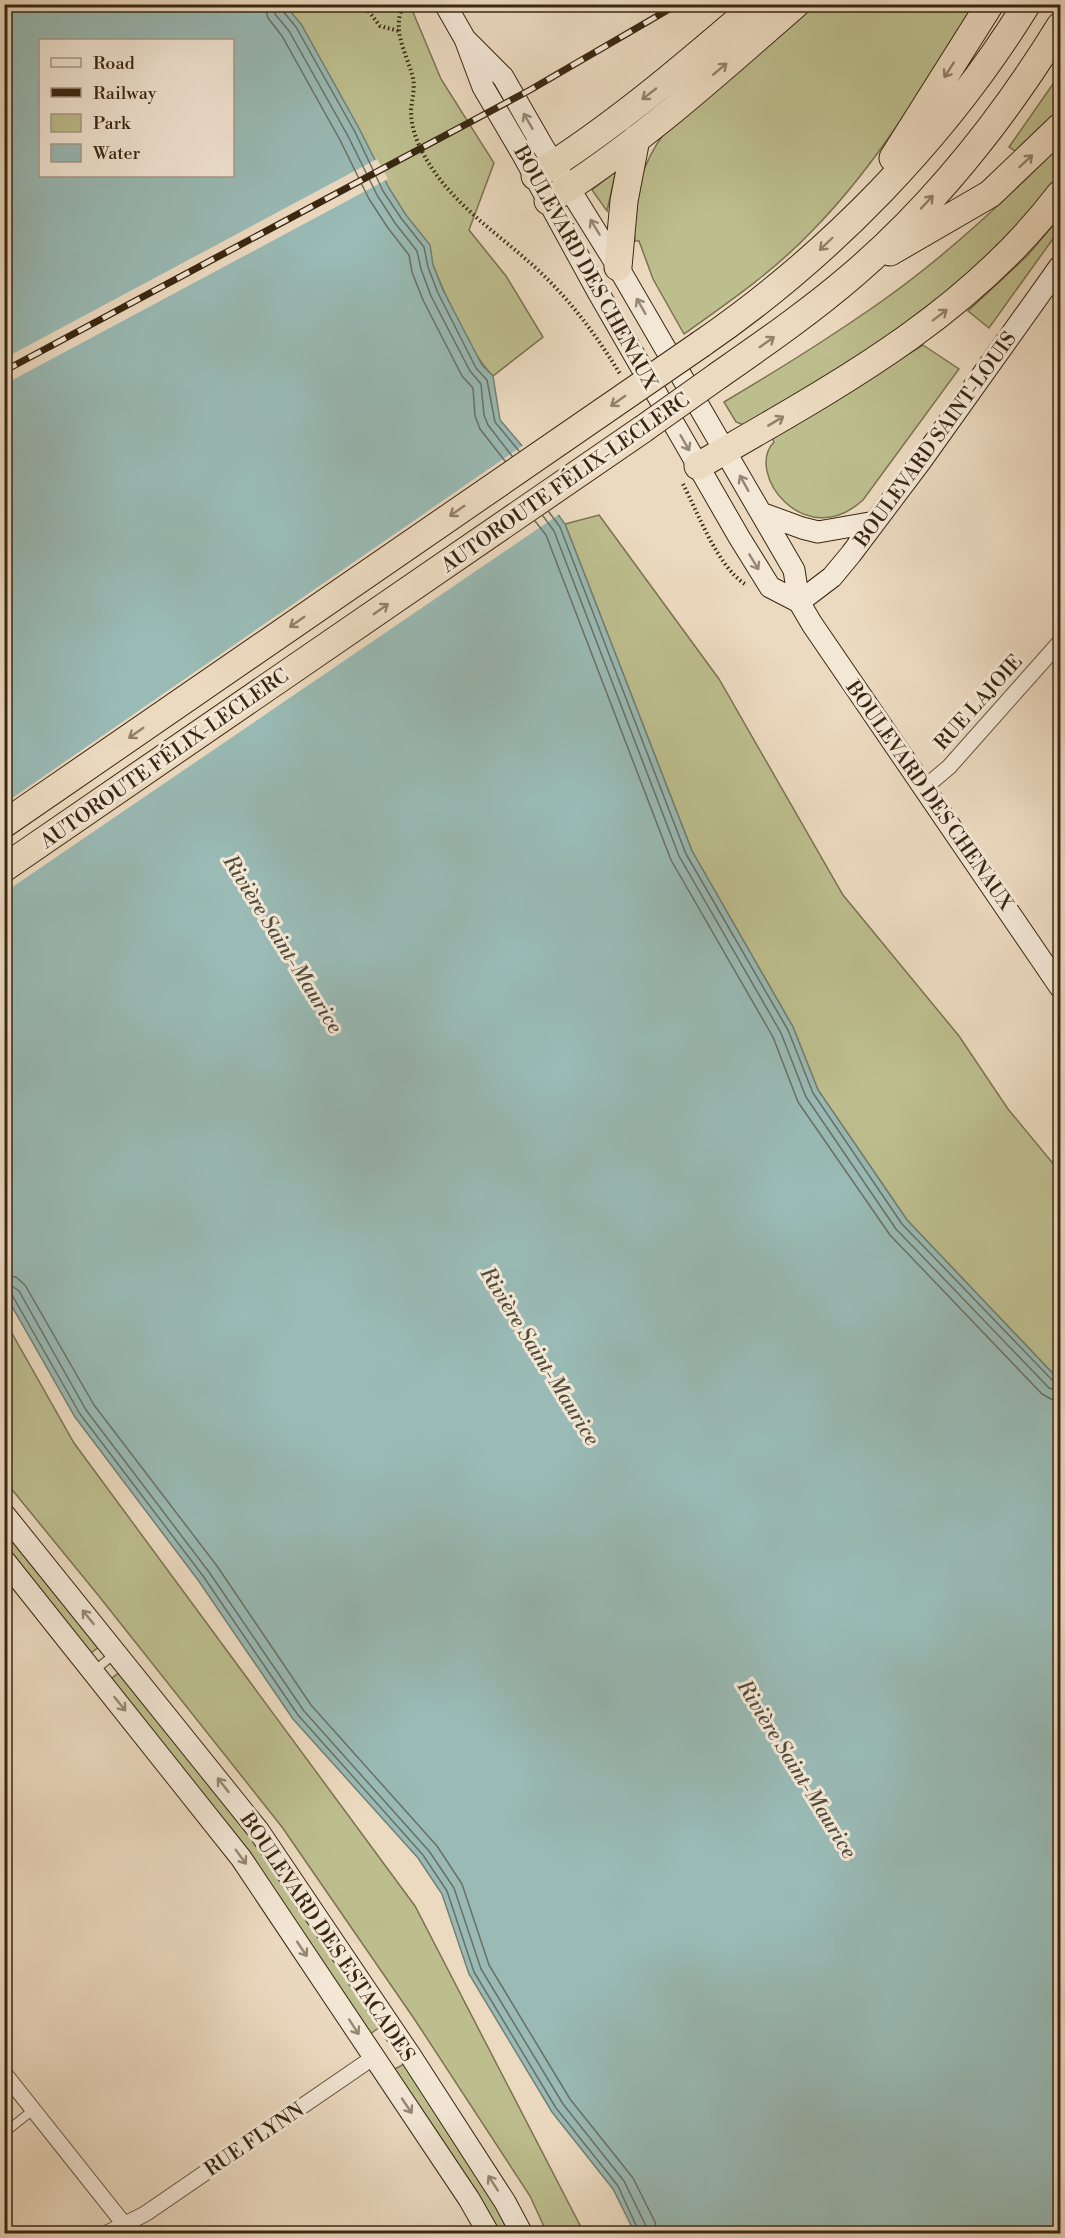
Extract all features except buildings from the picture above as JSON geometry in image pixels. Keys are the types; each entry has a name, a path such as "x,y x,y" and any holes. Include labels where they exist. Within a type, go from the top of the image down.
{"highway":[{"path":"545,170 671,76 757,4"},
{"path":"559,194 636,139 796,4"},
{"path":"857,214 990,4"},
{"name":"AUTOROUTE FÉLIX-LECLERC","path":"4,824 701,344 780,285 857,214 961,101 1005,40 1027,4"},
{"name":"AUTOROUTE FÉLIX-LECLERC","path":"4,868 719,375 791,324 855,273 925,204 977,144 1019,89 1060,26"},
{"path":"855,273 990,194 1060,127"},
{"path":"618,267 624,201 636,139"},
{"path":"689,472 859,369 943,313 973,289 1012,251 1060,194"}],"street":[{"name":"BOULEVARD DES CHENAUX","path":"445,4 465,39 503,77 545,170 559,194 598,292 689,472 770,587 799,603"},
{"name":"BOULEVARD DES CHENAUX","path":"559,194 618,267 726,450 794,570 799,603 1060,987"},
{"name":"BOULEVARD SAINT-LOUIS","path":"799,603 832,577 875,522 1060,266"},
{"path":"761,513 818,532 875,522"},
{"name":"RUE LAJOIE","path":"924,788 949,767 1060,642"},
{"name":"BOULEVARD DES ESTACADES","path":"4,1514 258,1830 400,2040 505,2202 522,2234"},
{"name":"BOULEVARD DES ESTACADES","path":"4,1560 241,1858 489,2234"},
{"name":"RUE FLYNN","path":"105,2234 128,2229 145,2214 400,2040"},
{"path":"5,2073 128,2229"}],"lane":[{"path":"94,1671 117,1652"},
{"path":"4,2133 33,2109"}],"path":[{"path":"363,4 380,26 399,32"},
{"name":"BOULEVARD DES CHENAUX","path":"405,4 399,32 414,84 412,123 424,155 438,176 475,218 536,268 564,297 603,345 626,384"},
{"path":"689,472 723,562 734,575 752,588"}],"green space":[{"path":"275,5 410,5 441,79 494,163 469,230 506,276 543,337 493,376 467,339 433,265"},
{"path":"815,5 975,5 900,122 836,205 797,246 767,273 684,334 653,279 639,241 635,241 634,211 644,169 666,131"},
{"path":"1060,74 1060,109 1028,144 1015,151 1009,147"},
{"path":"1060,145 1060,178 1039,206 991,258 873,347 744,425 736,422 724,402 824,340 906,284 974,227"},
{"path":"615,172 615,175 607,211 592,190"},
{"path":"1060,217 1060,229 989,328 968,311 1027,256"},
{"path":"923,345 959,369 863,500 841,514 820,518 801,513 786,502 774,488 767,472 767,456 774,442 772,438"},
{"path":"599,515 719,679 843,895 959,1036 1008,1109 1060,1172 1060,1381 907,1220 818,1090 793,1027 692,851 565,524"},
{"path":"5,1321 74,1443 415,1906 584,2233 547,2233 530,2196 415,2020 282,1827 5,1481"},
{"path":"4,1527 100,1646 90,1654 5,1547"},
{"path":"121,1671 258,1845 380,2027 370,2034 111,1679"},
{"path":"404,2064 513,2233 498,2233 393,2070"}],"water":[{"name":"Rivière Saint-Maurice","path":"4,5 285,5 301,24 360,130 389,188 406,215 430,245 433,265 443,290 482,365 493,376 500,420 523,447 547,499 565,524 692,851 793,1027 818,1090 907,1220 1060,1381 1060,2233 635,2233 613,2189 552,2112 469,1974 442,1894 418,1858 293,1719 198,1580 75,1417 5,1294"}],"pier":[{"path":"377,159 388,179 5,384 5,358"},
{"path":"525,444 533,459 539,479 561,513 5,892 5,803"}],"railway":[{"path":"4,371 530,90 678,4"}]}
